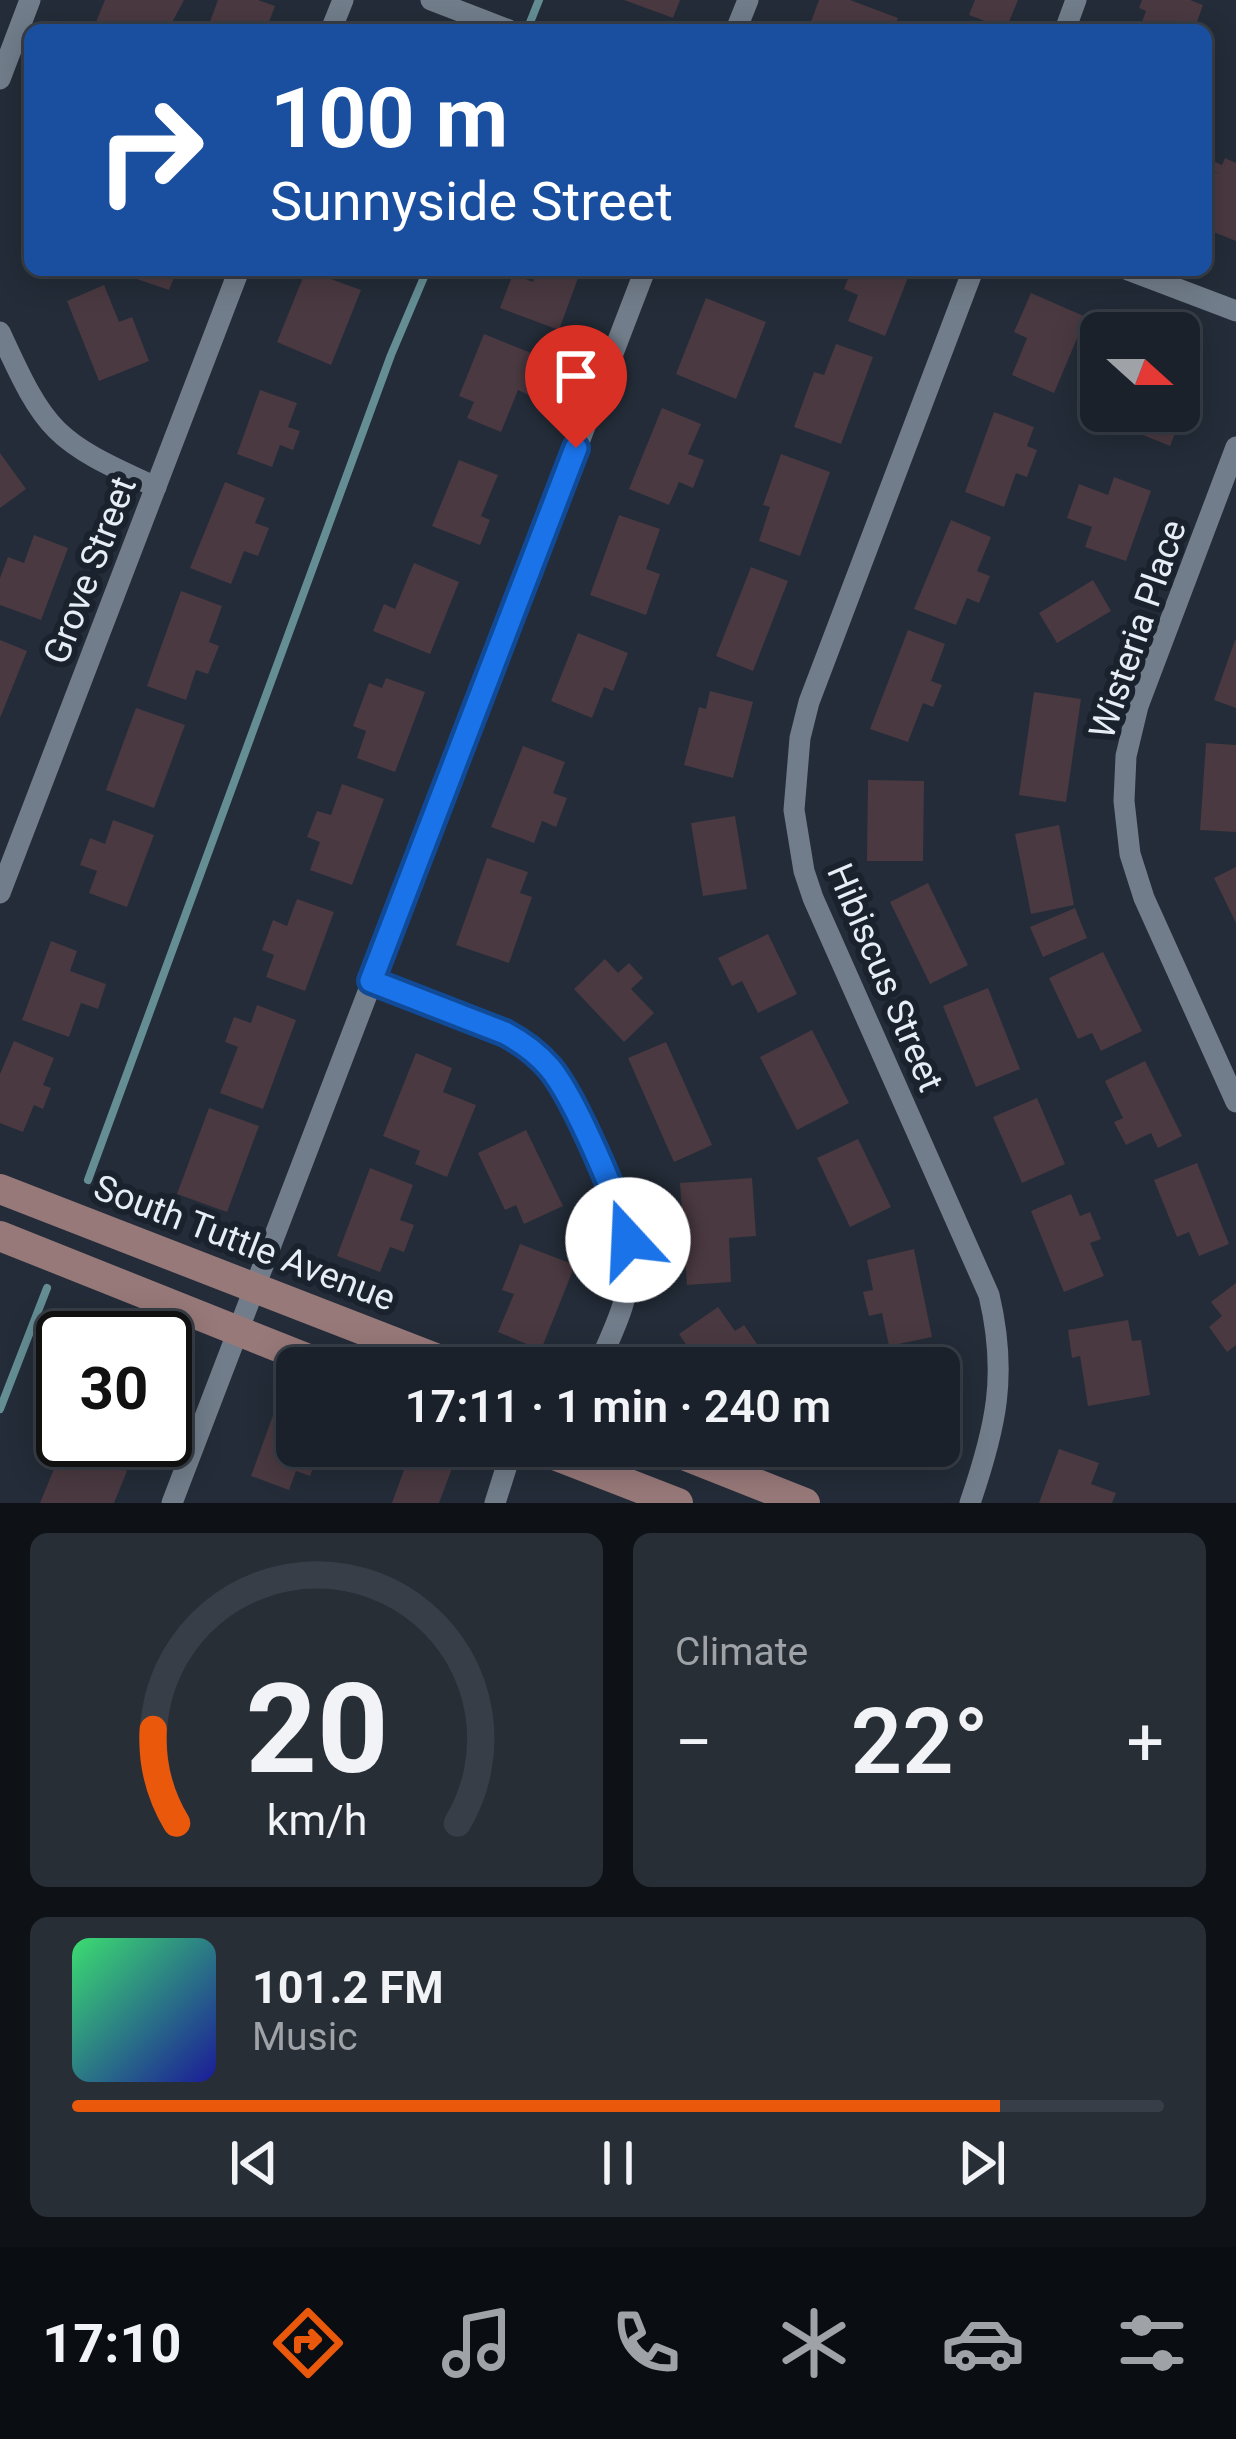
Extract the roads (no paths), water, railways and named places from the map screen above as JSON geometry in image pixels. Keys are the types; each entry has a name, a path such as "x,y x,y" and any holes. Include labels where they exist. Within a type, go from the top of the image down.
{"main road":[{"name":"South Tuttle Avenue","path":"0,1189 408,1347"},
{"path":"0,1236 277,1347"},
{"path":"585,1467 678,1503"},
{"path":"714,1467 805,1503"}],"street":[{"path":"0,79 30,0"},
{"path":"431,0 493,24"},
{"name":"Grove Street","path":"0,893 237,276"},
{"path":"172,1503 643,276"},
{"name":"Hibiscus Street","path":"970,1503 999,1402 1000,1351 989,1295 813,898 797,838 794,781 809,701 972,276"},
{"path":"1144,276 1236,311"},
{"path":"0,332 28,393 62,439 156,487"},
{"name":"Wisteria Place","path":"1236,447 1138,706 1126,756 1124,802 1130,854 1144,898 1236,1102"},
{"path":"371,981 505,1033 525,1044 561,1085 619,1208 628,1240 628,1286 605,1347"},
{"path":"495,1503 506,1467"}],"waterway":[{"path":"529,24 539,0"},
{"path":"88,1180 391,355 424,276"},
{"path":"0,1409 47,1288"}]}
